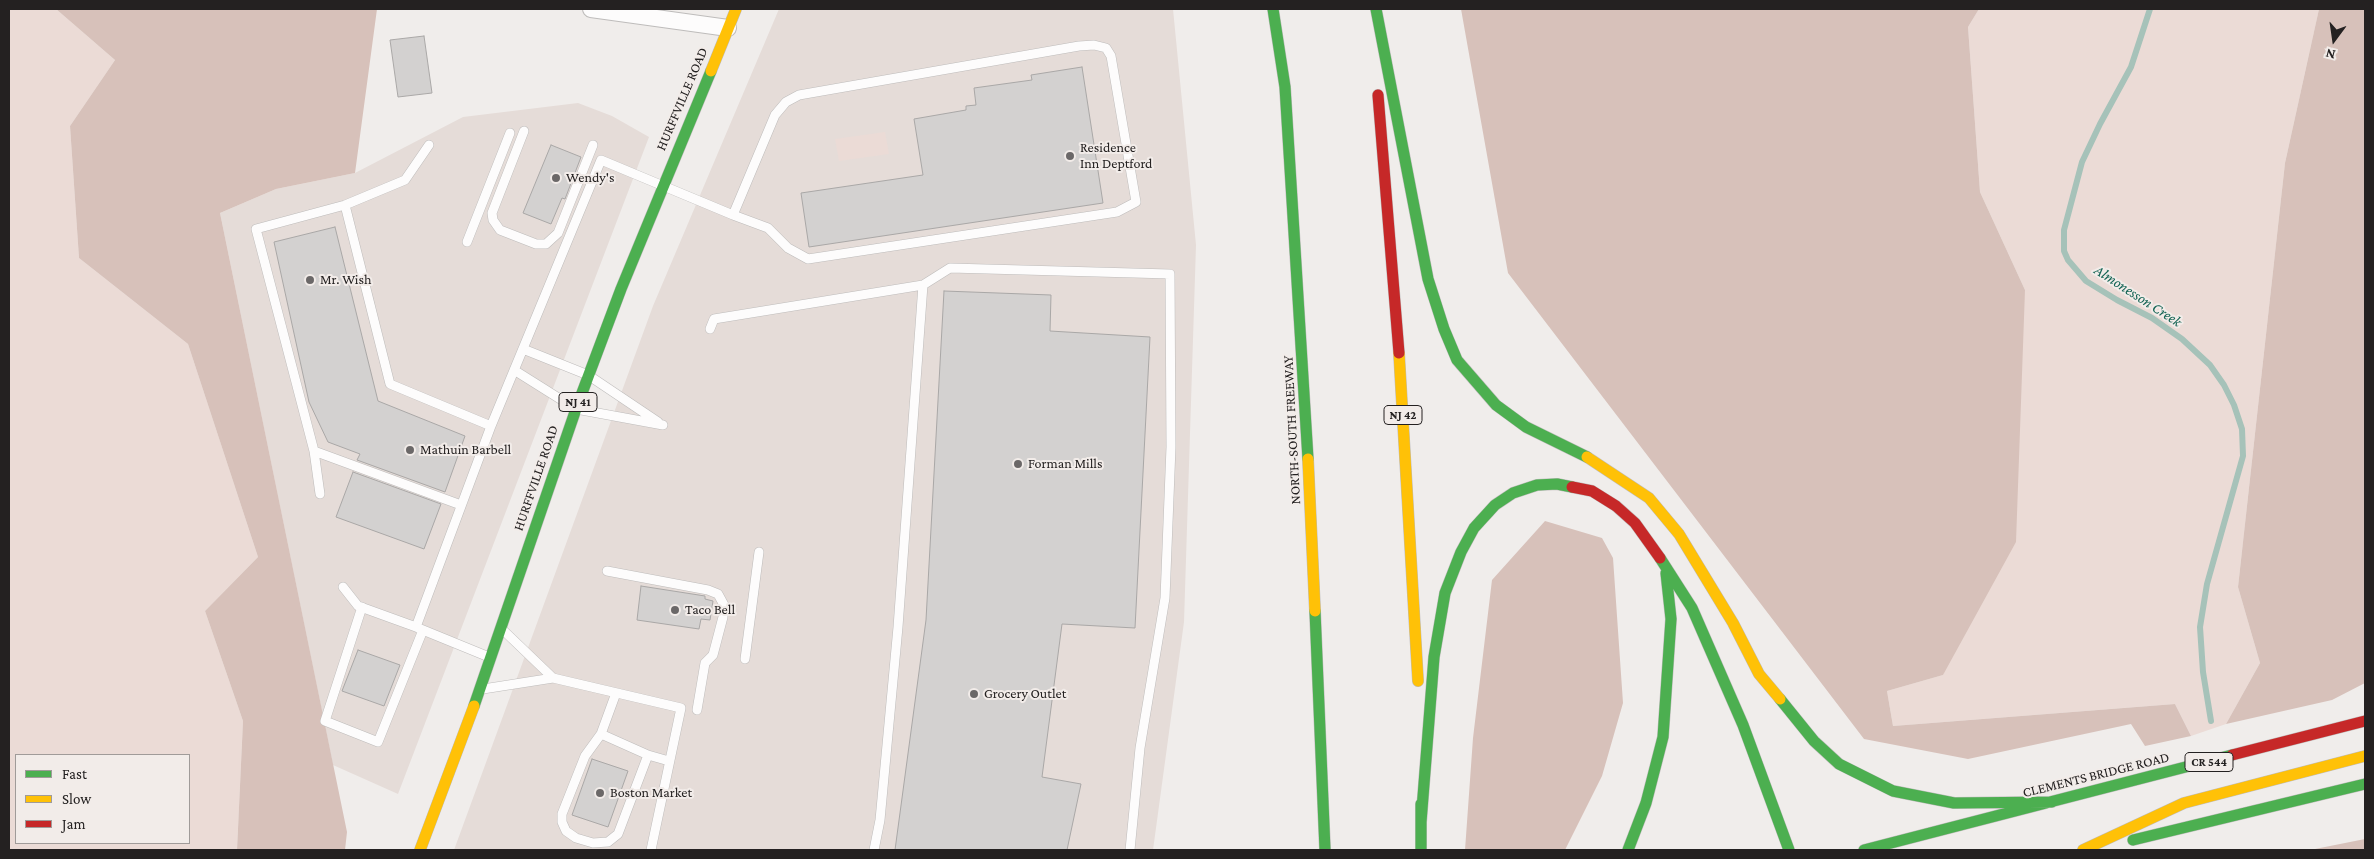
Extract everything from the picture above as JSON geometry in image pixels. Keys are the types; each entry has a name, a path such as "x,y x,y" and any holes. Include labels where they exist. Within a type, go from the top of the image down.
{"main road":[{"name":"HURFFVILLE ROAD","path":"420,850 480,690 588,375 662,185 736,9"},
{"name":"NORTH-SOUTH FREEWAY","path":"1273,9 1285,87 1308,428 1325,850"},
{"path":"1375,9 1428,279 1456,360 1474,382 1496,405 1526,427 1595,461 1648,498 1679,534 1702,570 1733,623 1759,674 1814,741 1838,764 1893,791 1922,798 1954,803 2052,802"},
{"name":"NJ 42","path":"1375,9 1381,150 1403,404 1417,644 1421,850"},
{"path":"1265,35 1285,87"},
{"path":"1421,822 1434,657 1445,593 1461,552 1474,528 1495,505 1513,493 1537,485 1557,484 1592,491 1616,506 1635,523 1665,564 1692,608 1743,725 1789,850"},
{"path":"1628,850 1646,803 1663,737 1671,619 1665,564"},
{"name":"CLEMENTS BRIDGE ROAD","path":"1864,850 2365,721"},
{"path":"2083,850 2184,803 2365,756"},
{"path":"2096,850 2230,815 2365,784"}],"street":[{"path":"591,9 728,28"}],"lane":[{"path":"362,607 325,721 378,742 461,505 491,426 601,160 734,216 768,228 788,248 808,259 1117,212 1136,202 1112,56 1106,48 1094,45 1079,46 799,95 786,102 775,115 734,216"},
{"path":"524,131 492,213 493,220 500,230 536,244 546,244 558,232 593,145"},
{"path":"467,242 510,133"},
{"path":"320,494 314,451 256,229 345,205 405,180 429,145"},
{"path":"345,205 390,384 491,426"},
{"path":"710,329 714,319 923,284 950,268 1170,274 1171,447 1164,598 1140,748 1130,850"},
{"path":"874,850 880,820 897,635 923,284"},
{"path":"514,370 576,409 663,425 588,375 523,349"},
{"path":"314,451 461,505"},
{"path":"745,659 759,552"},
{"path":"607,572 708,590 718,594 724,605 714,654 705,663 697,710"},
{"path":"343,587 362,607 419,628 490,658"},
{"path":"501,628 553,678"},
{"path":"480,690 553,678 681,708 650,850"},
{"path":"616,693 601,734 585,756 562,814 562,822 566,831 576,838 592,843 608,842 618,834 648,754"},
{"path":"601,734 669,761"}],"shaded area":[{"path":"9,9 56,9 115,60 70,126 79,258 188,344 258,557 205,611 243,721 237,850 9,850"},
{"path":"56,9 377,9 355,173 276,189 220,213 347,832 345,850 237,850 243,721 205,611 258,557 188,344 79,258 70,126 115,60"},
{"path":"779,9 1173,9 1196,245 1184,622 1153,850 454,850 653,306"},
{"path":"1461,9 1979,9 1968,27 1980,192 2025,290 2016,542 1943,675 1887,691 1893,726 2175,704 2191,736 2145,746 2131,724 1968,759 1864,739 1508,273"},
{"path":"1979,9 2319,9 2285,163 2238,587 2260,663 2226,724 2191,736 2175,704 1893,726 1887,691 1943,675 2025,290 1980,192 1968,27"},
{"path":"2319,9 2365,9 2365,683 2332,700 2226,724 2260,663 2238,587 2285,163"},
{"path":"578,103 612,116 649,137 398,794 333,765 220,213 276,189 355,173 463,117"},
{"path":"885,132 889,154 839,161 835,139"},
{"path":"1545,521 1602,538 1613,558 1623,703 1602,776 1565,850 1465,850 1473,738 1492,580"},
{"path":"2365,839 2365,850 2310,850"}],"building":[{"path":"424,36 432,93 398,97 390,40"},
{"name":"Residence Inn Deptford","path":"1082,67 1103,203 809,247 801,193 923,175 914,119 966,110 966,106 976,105 974,88 1032,80 1031,75"},
{"name":"Wendy's","path":"551,145 581,157 565,199 562,198 551,224 523,213"},
{"path":"335,227 378,401 465,436 445,492 357,460 360,454 328,442 309,402 274,242"},
{"path":"944,291 1051,295 1050,331 1150,337 1135,628 1062,624 1042,777 1081,784 1067,850 895,850 926,620"},
{"path":"353,472 441,504 424,549 336,517"},
{"name":"Taco Bell","path":"641,586 705,596 705,599 713,601 710,620 701,619 699,629 637,620"},
{"path":"358,650 400,665 384,706 342,691"},
{"name":"Boston Market","path":"592,759 628,771 608,827 572,815"}],"waterway":[{"name":"Almonesson Creek","path":"2150,9 2131,67 2082,162 2064,230 2064,251 2068,260 2086,281 2152,318 2182,339 2210,365 2224,385 2234,405 2242,429 2243,456 2207,584 2200,627 2203,672 2211,721"}],"traffic: fast":[{"path":"1273,9 1285,87 1308,459"},
{"path":"1376,9 1428,279 1444,329 1457,360 1496,405 1526,427 1587,457"},
{"path":"474,706 576,409 621,289 711,71"},
{"path":"1421,822 1434,657 1445,593 1461,552 1474,528 1495,505 1513,493 1537,485 1557,484 1572,487"},
{"path":"1660,558 1692,608 1743,725 1789,850"},
{"path":"1628,850 1646,803 1663,737 1671,619 1666,573"},
{"path":"1315,611 1325,850"},
{"path":"1780,699 1814,741 1839,764 1893,791 1954,803 2052,802"},
{"path":"1864,850 2232,755"},
{"path":"2133,840 2365,784"},
{"path":"1421,804 1421,850"}],"traffic: slow":[{"path":"711,71 736,9"},
{"path":"1399,353 1418,681"},
{"path":"1587,457 1649,498 1679,534 1733,623 1759,674 1780,699"},
{"path":"1308,459 1315,611"},
{"path":"420,850 474,706"},
{"path":"2083,850 2184,803 2365,756"}],"traffic: jam":[{"path":"1378,95 1399,353"},
{"path":"1572,487 1592,491 1616,506 1635,523 1660,558"},
{"path":"2232,755 2365,721"}],"place":[{"name":"Residence Inn Deptford","path":"1070,156"},
{"name":"Wendy's","path":"556,178"},
{"name":"Mr. Wish","path":"310,280"},
{"name":"Mathuin Barbell","path":"410,450"},
{"name":"Forman Mills","path":"1018,464"},
{"name":"Taco Bell","path":"675,610"},
{"name":"Grocery Outlet","path":"974,694"},
{"name":"Boston Market","path":"600,793"}]}
